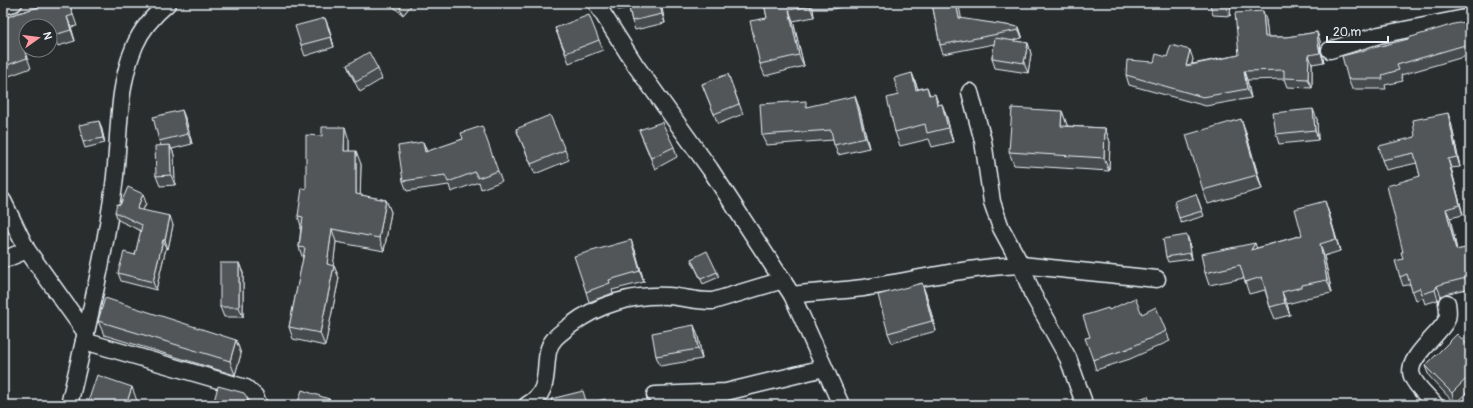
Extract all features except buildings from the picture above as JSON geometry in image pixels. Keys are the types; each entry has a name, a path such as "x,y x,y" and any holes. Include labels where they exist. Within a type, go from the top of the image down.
{"street":[{"path":"3,6 14,3"},
{"path":"68,405 85,337 114,185 124,76 134,46 143,29 168,3"},
{"path":"596,3 636,66 710,169 783,280 792,295 841,405"},
{"path":"1330,50 1379,35 1470,17"},
{"path":"970,92 983,141 989,184 996,215 1001,228 1021,265 1032,293 1068,358 1084,405"},
{"path":"3,200 28,250 85,337 246,388 255,396 260,405"},
{"path":"3,260 28,250"},
{"path":"792,295 861,288 970,270 1021,265 1157,279"},
{"path":"527,405 538,396 544,387 548,352 552,342 558,335 583,316 615,302 640,296 668,296 713,301 783,280"},
{"path":"1435,405 1412,378 1410,369 1425,346 1446,322 1448,314 1447,303"},
{"path":"655,395 715,394 739,390 824,368"},
{"path":"702,405 715,394"}]}
